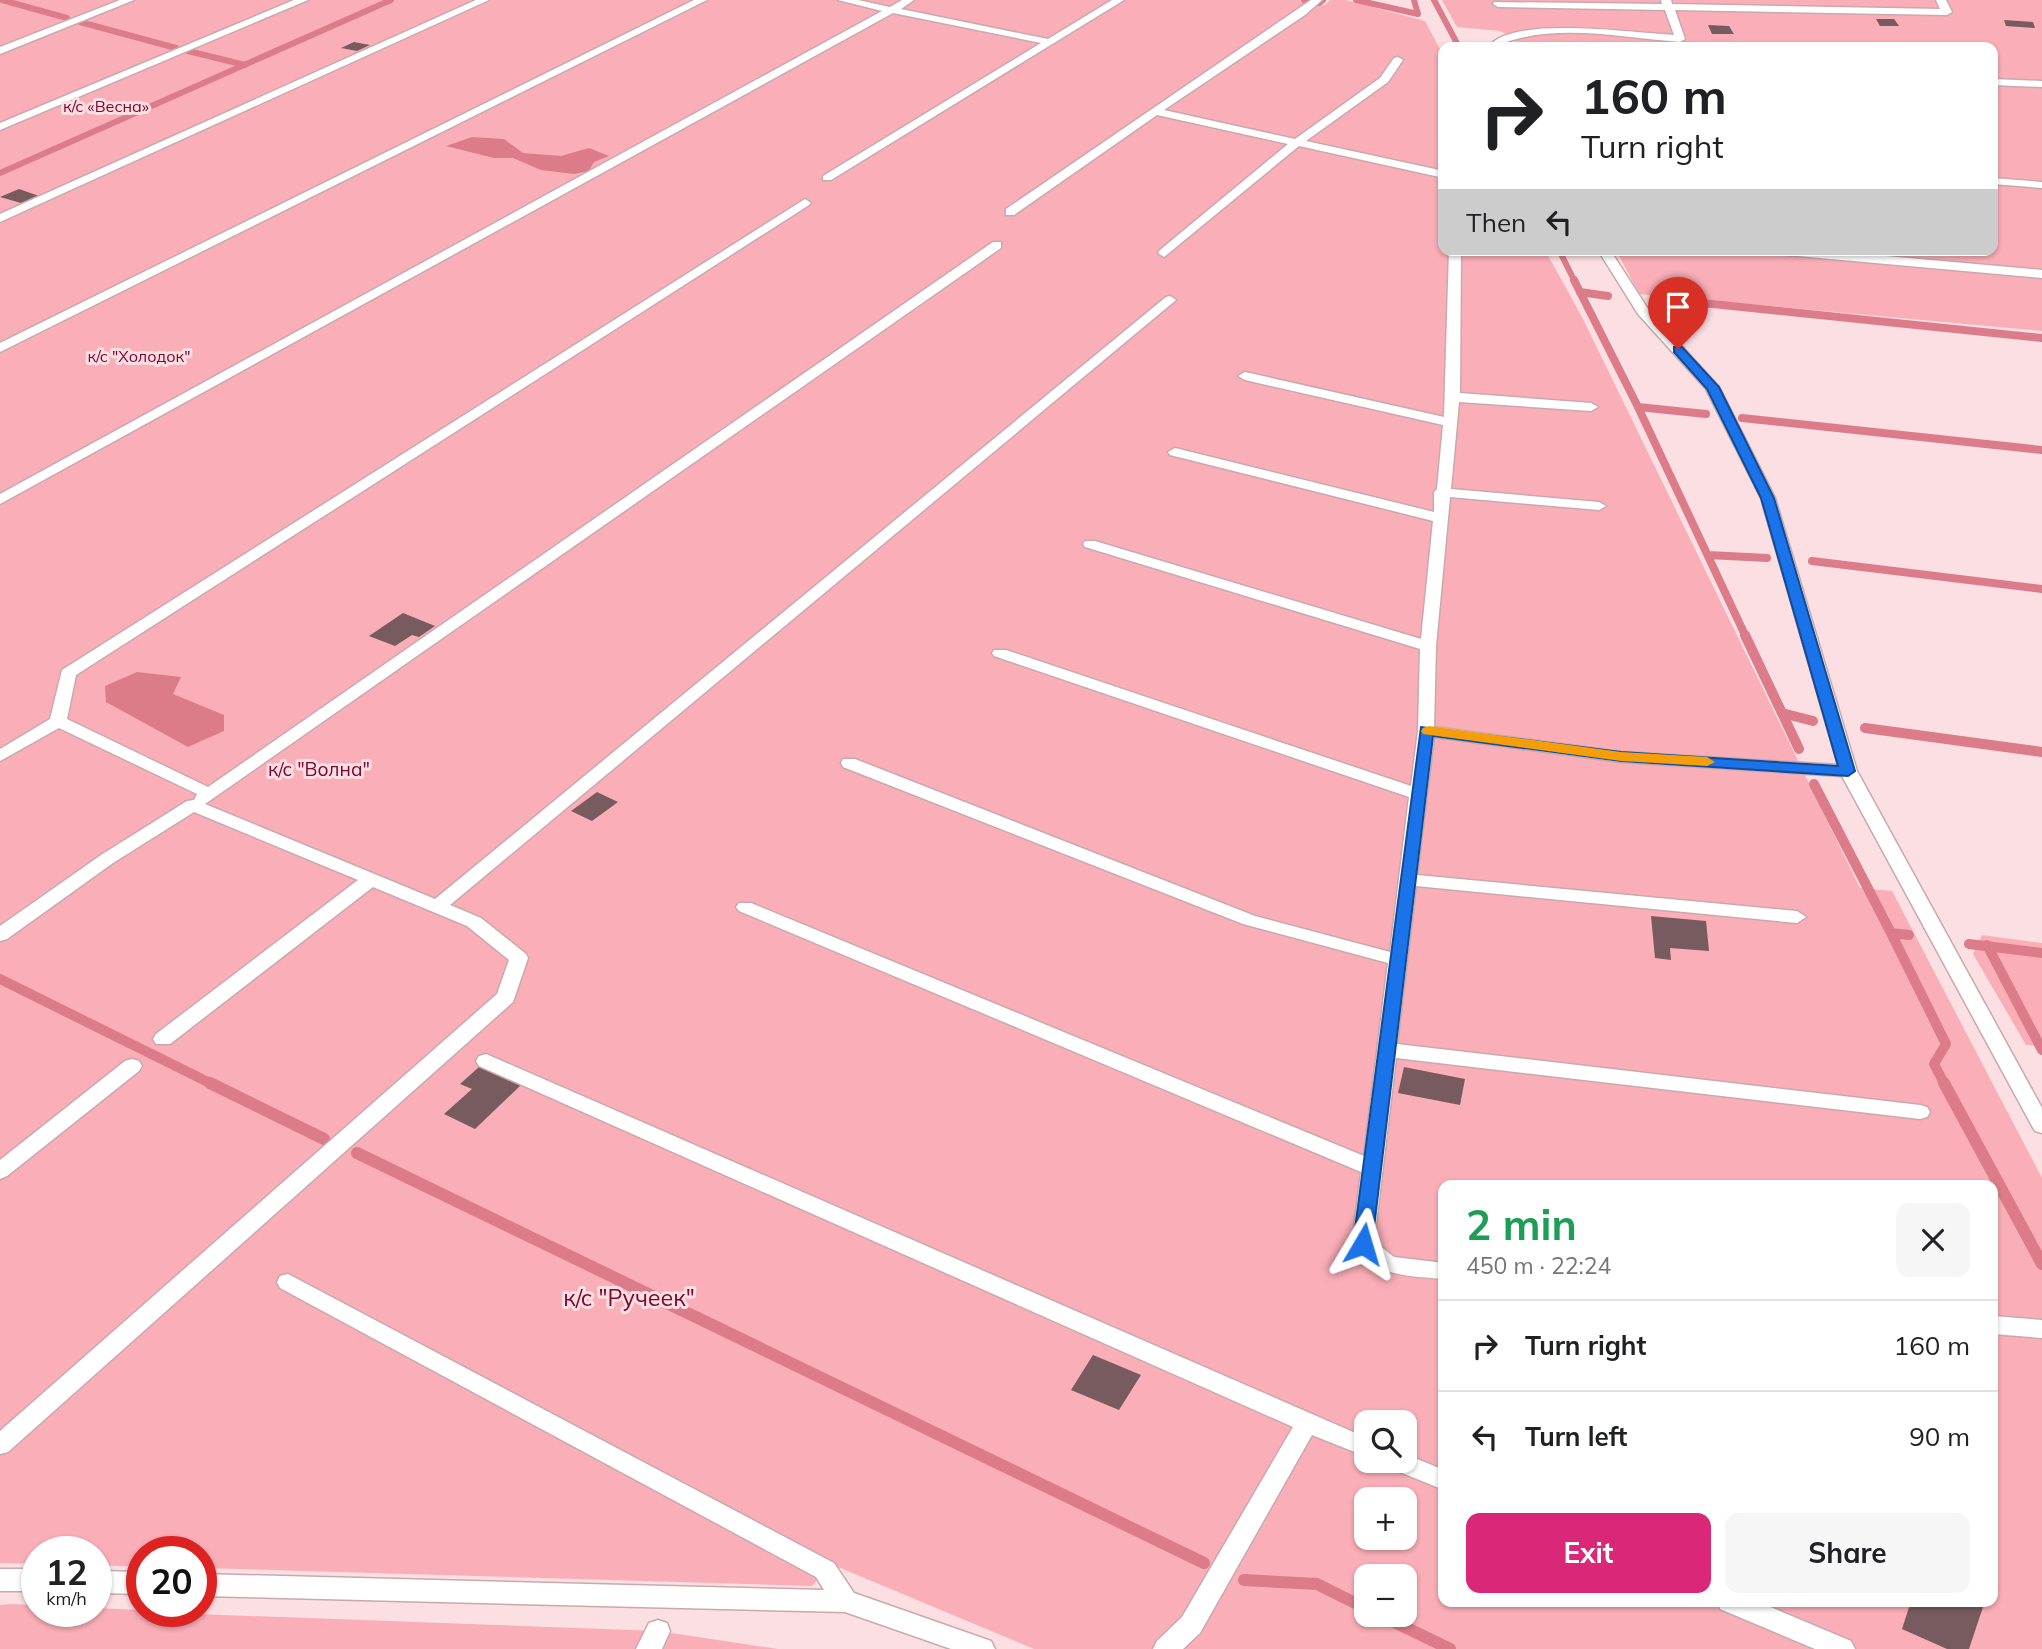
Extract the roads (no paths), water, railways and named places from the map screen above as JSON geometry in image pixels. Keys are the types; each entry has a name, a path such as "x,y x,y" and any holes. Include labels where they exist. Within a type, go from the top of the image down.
{"lane":[{"path":"0,51 129,0"},
{"path":"0,127 303,0"},
{"path":"0,218 484,0"},
{"path":"0,348 702,0"},
{"path":"843,0 1050,42"},
{"path":"0,500 909,0"},
{"path":"827,178 1119,0"},
{"path":"1010,212 1317,0"},
{"path":"1498,4 1668,3 1947,12 1941,0"},
{"path":"1668,3 1683,42"},
{"path":"1498,42 1509,36 1548,32 1680,39"},
{"path":"1164,253 1295,144 1384,80 1398,60"},
{"path":"1998,82 2042,84"},
{"path":"1156,111 1295,144 1438,172"},
{"path":"1998,181 2042,185"},
{"path":"0,756 58,721 68,673 805,203"},
{"path":"0,935 107,859 202,800 997,245"},
{"path":"1438,1270 1389,1265 1363,1244 1426,731 1428,646 1452,397 1455,256"},
{"path":"1608,256 1643,311 1712,387 1768,498 1848,771 2042,1126"},
{"path":"1842,256 2042,274"},
{"path":"436,908 1170,300"},
{"path":"1245,376 1450,422"},
{"path":"1452,397 1591,407"},
{"path":"1175,452 1439,518"},
{"path":"1441,492 1599,506"},
{"path":"1090,544 1428,646"},
{"path":"1000,653 1419,795"},
{"path":"0,1445 506,997 519,958 474,922 370,880 202,800 58,721"},
{"path":"1426,731 1621,757 1848,771"},
{"path":"849,762 1248,920 1398,960"},
{"path":"163,1039 370,880"},
{"path":"1408,880 1797,917"},
{"path":"745,907 1373,1168"},
{"path":"1387,1050 1920,1112"},
{"path":"486,1061 1354,1443"},
{"path":"0,1171 132,1066"},
{"path":"288,1282 825,1570 845,1601"},
{"path":"1998,1325 2042,1329"},
{"path":"1166,1649 1191,1625 1307,1423"},
{"path":"1417,1469 1438,1478"},
{"path":"0,1580 21,1580"},
{"path":"217,1585 845,1601 982,1649"},
{"path":"1743,1607 1842,1649"}],"waterway":[{"path":"2,0 67,18"},
{"path":"244,65 391,0"},
{"path":"1304,0 1319,3 1323,0"},
{"path":"1356,0 1418,14 1414,0"},
{"path":"1434,0 1456,42"},
{"path":"80,22 176,48"},
{"path":"188,51 244,65"},
{"path":"0,173 244,65"},
{"path":"1562,256 1574,280"},
{"path":"1574,280 1580,292"},
{"path":"1580,292 1608,296"},
{"path":"1580,292 1638,407"},
{"path":"1654,298 2042,338"},
{"path":"1638,407 1706,414"},
{"path":"1638,407 1746,637"},
{"path":"1742,418 2042,450"},
{"path":"1708,555 1767,558"},
{"path":"1812,561 2042,589"},
{"path":"1745,635 1799,749"},
{"path":"1782,713 1813,721"},
{"path":"1865,728 2042,752"},
{"path":"1814,784 1891,933"},
{"path":"1891,933 1909,935"},
{"path":"1891,933 1946,1044 1934,1064 1945,1085"},
{"path":"1969,944 1988,946"},
{"path":"1988,946 2042,953"},
{"path":"1988,946 2042,1050"},
{"path":"0,979 214,1085"},
{"path":"210,1083 324,1139"},
{"path":"1944,1083 1997,1180"},
{"path":"357,1153 1204,1563"},
{"path":"1998,1183 2042,1264"},
{"path":"1244,1580 1317,1584 1354,1602"},
{"path":"1405,1627 1450,1649"}],"park label":[{"name":"к/с «Весна»","path":"106,106"},
{"name":"к/с \"Холодок\"","path":"139,356"},
{"name":"к/с \"Волна\"","path":"319,769"},
{"name":"к/с \"Ручеек\"","path":"629,1297"}]}
